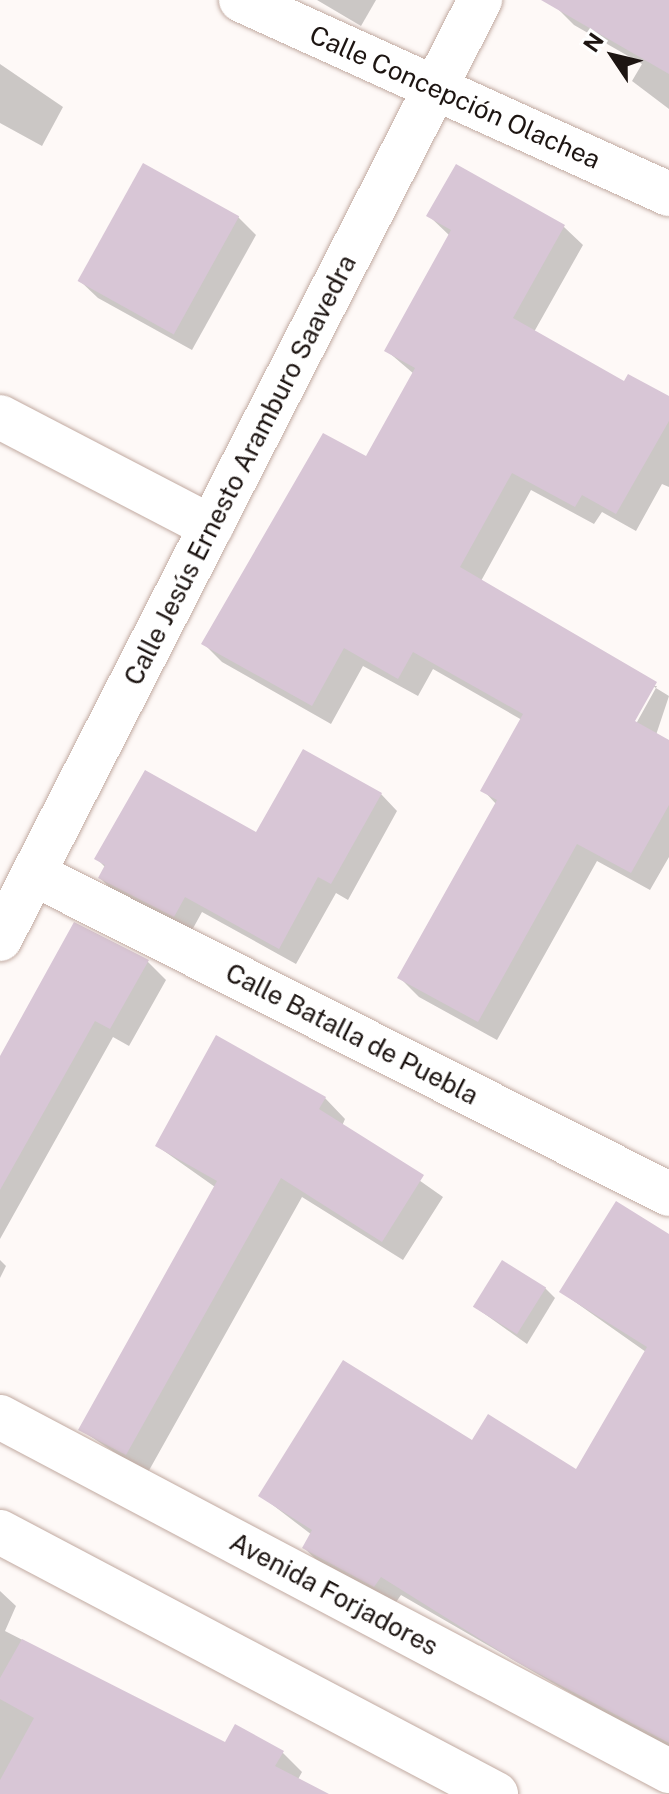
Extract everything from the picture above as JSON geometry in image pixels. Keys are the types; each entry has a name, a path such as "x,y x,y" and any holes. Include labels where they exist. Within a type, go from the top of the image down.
{"street":[{"name":"Calle Concepción Olachea","path":"241,0 669,194"},
{"name":"Calle Jesús Ernesto Aramburo Saavedra","path":"0,939 480,0"},
{"path":"0,417 211,527"},
{"name":"Calle Batalla de Puebla","path":"34,874 669,1194"},
{"name":"Avenida Forjadores","path":"0,1417 669,1771"},
{"path":"0,1532 496,1794"}],"building":[{"path":"541,0 669,0 669,74"},
{"path":"143,163 239,216 174,334 78,281"},
{"path":"456,164 565,225 513,318 624,381 628,374 669,396 669,421 616,514 582,495 575,507 512,473 460,567 657,682 635,721 669,740 669,805 631,873 577,844 478,1022 397,978 497,800 480,791 523,714 413,652 398,679 344,648 312,706 201,644 323,433 366,456 415,368 384,351 451,230 426,216"},
{"path":"303,749 382,793 331,884 318,877 279,949 185,897 174,917 98,878 105,865 94,859 145,770 256,832"},
{"path":"74,922 149,960 110,1029 95,1021 0,1190 0,1056"},
{"path":"216,1035 326,1097 319,1109 424,1175 382,1242 281,1178 126,1455 78,1430 217,1181 155,1146"},
{"path":"616,1201 669,1234 669,1743 515,1661 381,1577 374,1587 302,1548 312,1530 258,1496 343,1360 472,1440 488,1414 576,1469 647,1347 559,1292"},
{"path":"502,1260 546,1288 517,1334 473,1307"},
{"path":"22,1639 225,1742 235,1724 284,1751 275,1766 329,1794 0,1794 0,1780 34,1718 0,1699 0,1678"}]}
